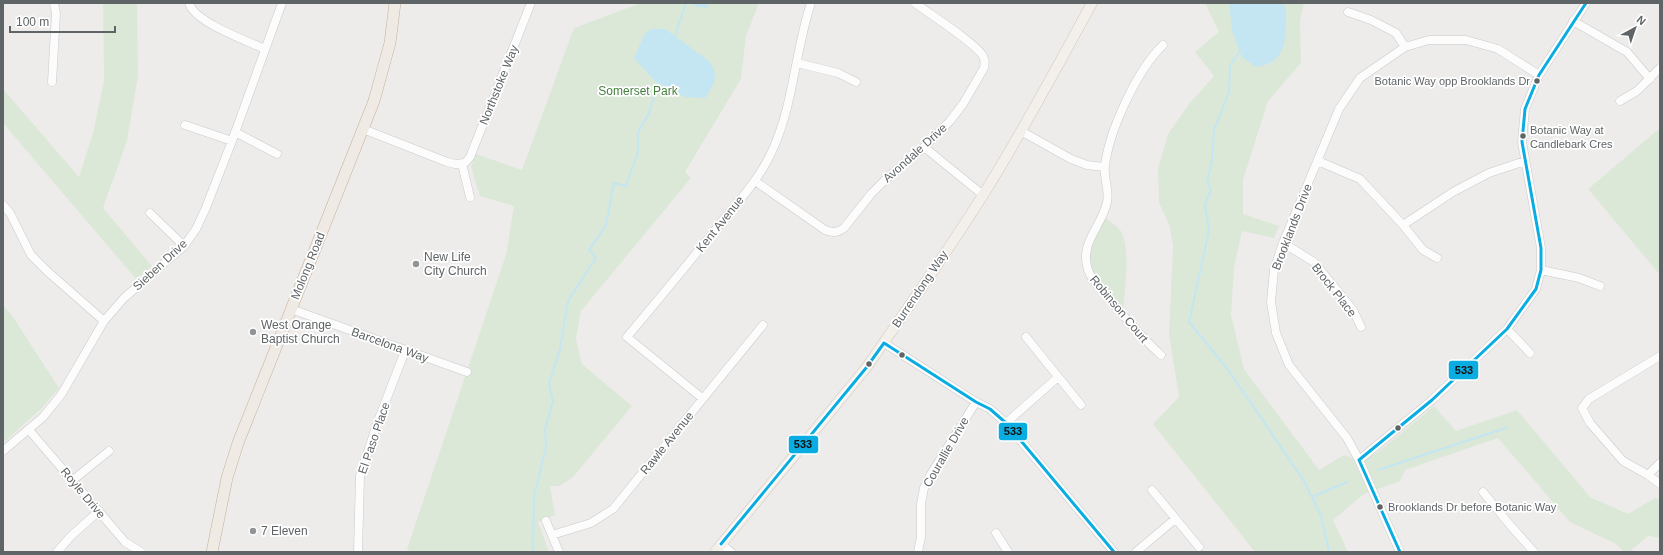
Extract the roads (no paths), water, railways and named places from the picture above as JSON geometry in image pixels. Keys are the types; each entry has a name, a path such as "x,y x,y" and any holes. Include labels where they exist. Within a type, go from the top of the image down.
{"highway":[{"name":"Molong Road","path":"212,552 227,478 238,443 374,101 390,43 395,3"}],"main road":[{"name":"Burrendong Way","path":"718,548 866,368 884,343 983,195 1021,131 1092,3"}],"street":[{"path":"52,82 56,13 54,3"},
{"path":"189,3 197,16 265,49"},
{"name":"Sieben Drive","path":"3,451 43,417 67,386 104,321 124,298 184,246 196,229 232,141 282,3"},
{"name":"Northstoke Way","path":"462,164 470,157 531,3"},
{"name":"Kent Avenue","path":"702,398 627,337 755,181 773,150 783,123 797,63 800,41 812,3"},
{"name":"Avondale Drive","path":"755,181 822,228 832,233 838,232 844,228 876,189 946,126 963,104 984,68 985,62 983,56 975,47 915,3"},
{"path":"1359,460 1432,400 1507,329 1536,289 1541,270 1541,248 1522,142 1525,109 1539,75 1586,3"},
{"path":"1348,12 1371,20 1396,33 1405,48"},
{"path":"1574,21 1627,52 1650,79"},
{"name":"Brooklands Drive","path":"1400,552 1359,460 1347,438 1289,365 1276,333 1271,302 1274,270 1283,243 1339,109 1360,78 1405,48 1429,40 1466,40 1498,49 1539,75"},
{"name":"Robinson Court","path":"1161,355 1145,341 1102,291 1088,271 1085,255 1091,236 1103,216 1108,200 1104,167 1114,129 1124,106 1153,55 1163,45"},
{"path":"797,63 838,73 856,82"},
{"path":"1620,101 1637,91 1660,68"},
{"path":"185,125 232,141"},
{"path":"363,129 447,162 462,164 470,197"},
{"path":"1021,131 1071,159 1086,165 1104,167"},
{"path":"235,132 276,154"},
{"path":"924,147 983,195"},
{"path":"1318,161 1360,179 1403,225 1423,250 1437,258"},
{"path":"1403,225 1459,189 1489,173 1525,162"},
{"path":"3,205 10,213 31,255 104,321"},
{"path":"150,213 184,246"},
{"name":"Brock Place","path":"1283,243 1314,262 1354,310 1361,327"},
{"path":"1541,270 1579,278 1600,286"},
{"name":"Barcelona Way","path":"291,309 467,372"},
{"name":"Rawle Avenue","path":"552,535 591,523 613,509 763,325"},
{"path":"1507,329 1530,353"},
{"path":"1026,337 1057,378 1081,405"},
{"path":"884,343 976,402 990,409 1006,423 1114,552"},
{"name":"El Paso Place","path":"358,552 360,476 378,421 405,351"},
{"path":"1660,356 1589,399 1582,408 1590,424 1623,461 1648,475 1660,484"},
{"path":"1006,423 1057,378"},
{"name":"Courallie Drive","path":"918,552 921,537 921,504 924,488 931,474 976,402"},
{"name":"Royle Drive","path":"29,430 125,542 141,552"},
{"path":"73,480 109,451"},
{"path":"1648,475 1660,464"},
{"path":"1152,490 1199,546"},
{"path":"1483,492 1534,552"},
{"path":"57,552 67,540 99,511"},
{"path":"1136,552 1175,519"},
{"path":"546,521 559,552"},
{"path":"996,533 1008,552"},
{"path":"718,548 731,552"}],"water":[{"path":"691,3 709,3 707,8 697,7"},
{"path":"1229,3 1282,3 1286,7 1285,36 1280,53 1275,60 1267,65 1256,67 1242,57 1232,31"},
{"path":"651,29 665,29 709,61 715,75 711,89 705,98 685,97 656,82 634,58 644,35"}],"waterway":[{"path":"675,36 686,3"},
{"path":"1241,49 1230,66 1229,92 1214,130 1212,160 1207,183 1211,190 1205,204 1209,231 1189,322 1229,371 1304,481 1321,516 1329,552"},
{"path":"533,552 534,497 546,447 545,429 553,401 549,384 560,349 568,301 596,258 589,250 606,225 614,183 626,186 638,152 638,132 648,115 659,82"},
{"path":"1378,470 1506,428"},
{"path":"1312,497 1347,482"}],"place":[{"name":"Botanic Way opp Brooklands Dr","path":"1537,81"},
{"name":"Botanic Way at Candlebark Cres","path":"1523,136"},
{"name":"New Life City Church","path":"416,264"},
{"name":"West Orange Baptist Church","path":"253,332"},
{"name":"Brooklands Dr before Botanic Way","path":"1380,507"},
{"name":"7 Eleven","path":"253,531"}],"park label":[{"name":"Somerset Park","path":"638,91"}]}
